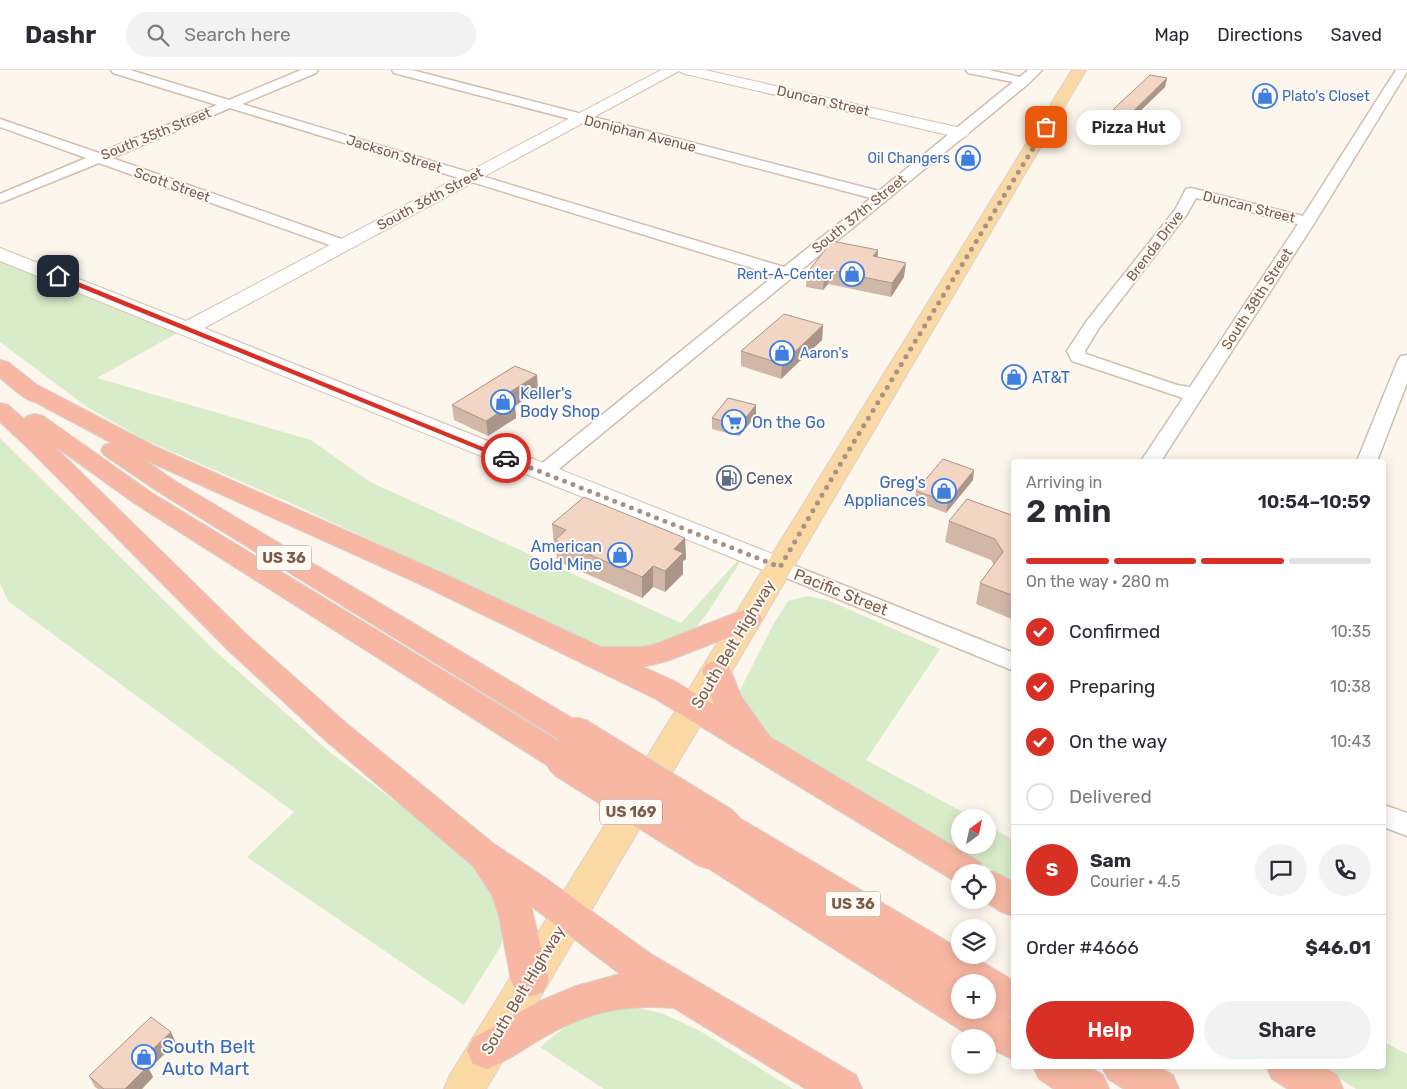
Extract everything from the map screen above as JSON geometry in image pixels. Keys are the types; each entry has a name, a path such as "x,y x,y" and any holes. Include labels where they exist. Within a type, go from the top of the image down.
{"highway":[{"name":"US 36","path":"0,367 12,390 70,447 143,498 570,748 717,838 968,974"},
{"path":"12,390 432,579 665,690 955,864"},
{"path":"0,410 40,446 238,643 335,731 482,854 532,887 638,966 842,1089"},
{"path":"595,657 640,657 657,654 748,619"},
{"path":"717,671 727,700 762,747"},
{"name":"US 36","path":"717,838 951,1001"},
{"path":"482,854 507,889 518,916 530,980"},
{"path":"996,889 1011,898"},
{"path":"487,1051 552,1012 609,991 652,987 681,992"},
{"path":"996,990 1011,999"},
{"name":"US 36","path":"978,1019 1011,1040"},
{"path":"1058,1069 1090,1089"},
{"path":"1127,1069 1159,1089"},
{"path":"1291,1069 1323,1089"}],"main road":[{"name":"South Belt Highway","path":"464,1089 1079,70"}],"street":[{"name":"Jackson Street","path":"117,70 785,273"},
{"name":"South 35th Street","path":"0,199 312,70"},
{"name":"Doniphan Avenue","path":"398,70 882,196"},
{"name":"South 36th Street","path":"188,328 672,70"},
{"name":"Duncan Street","path":"685,70 961,133"},
{"path":"972,70 1024,81"},
{"name":"South 37th Street","path":"542,473 1036,70"},
{"name":"South 38th Street","path":"1152,459 1308,222 1402,70"},
{"name":"Scott Street","path":"0,123 344,246"},
{"name":"Duncan Street","path":"1191,192 1308,222"},
{"name":"Brenda Drive","path":"1191,192 1182,211 1081,340 1076,351 1078,357 1185,394 1194,393"},
{"name":"Pacific Street","path":"0,254 188,328 1011,662"},
{"path":"1368,459 1407,360"},
{"path":"1386,817 1407,825"}],"green space":[{"path":"0,259 179,332 97,378 311,440 370,482 681,623 738,560 739,564 706,615 697,626 684,636 644,651 601,647 286,501 143,439 87,407 0,342"},
{"path":"0,438 213,649 332,754 408,811 474,866 499,894 507,924 501,946 464,1005 247,857 294,812 8,601 0,583"},
{"path":"807,596 827,600 940,649 866,760 957,809 951,809 951,845 766,734 738,694 774,623 788,601"},
{"path":"996,830 1011,838 1011,881 996,872 996,864 982,864 966,854 996,854"},
{"path":"622,1004 664,1014 702,1032 793,1089 604,1089 540,1047 570,1023"},
{"path":"1386,1043 1407,1054 1407,1089 1356,1089 1323,1069 1386,1069"}],"building":[{"path":"1150,75 1167,78 1107,137 1088,133"},
{"path":"832,241 878,250 873,256 906,263 892,283 829,270 824,276 807,273"},
{"path":"784,314 823,325 782,364 741,351"},
{"path":"515,366 537,375 502,397 514,403 486,421 452,405"},
{"path":"728,398 756,405 739,426 712,418"},
{"name":"Greg's Appliances","path":"943,459 974,470 948,502 916,491"},
{"path":"584,497 685,538 674,549 683,553 665,571 653,566 642,577 555,540 566,530 552,524"},
{"path":"967,499 1011,515 1011,595 980,583 1003,552 995,539 949,521"},
{"path":"151,1017 171,1032 140,1061 147,1067 125,1089 104,1089 89,1076"}],"way so far":[{"path":"506,458 780,567 838,468 1046,127"}],"place":[{"name":"Plato's Closet","path":"1265,96"},
{"name":"Pizza Hut","path":"1046,127"},
{"name":"Oil Changers","path":"968,158"},
{"name":"Rent-A-Center","path":"852,274"},
{"name":"Aaron's","path":"782,353"},
{"name":"AT&T","path":"1014,377"},
{"name":"Keller's Body Shop","path":"503,402"},
{"name":"On the Go","path":"734,422"},
{"name":"Cenex","path":"729,478"},
{"name":"Greg's Appliances","path":"944,491"},
{"name":"American Gold Mine","path":"620,555"},
{"name":"South Belt Auto Mart","path":"144,1057"}],"route":[{"path":"58,276 506,458"}]}
